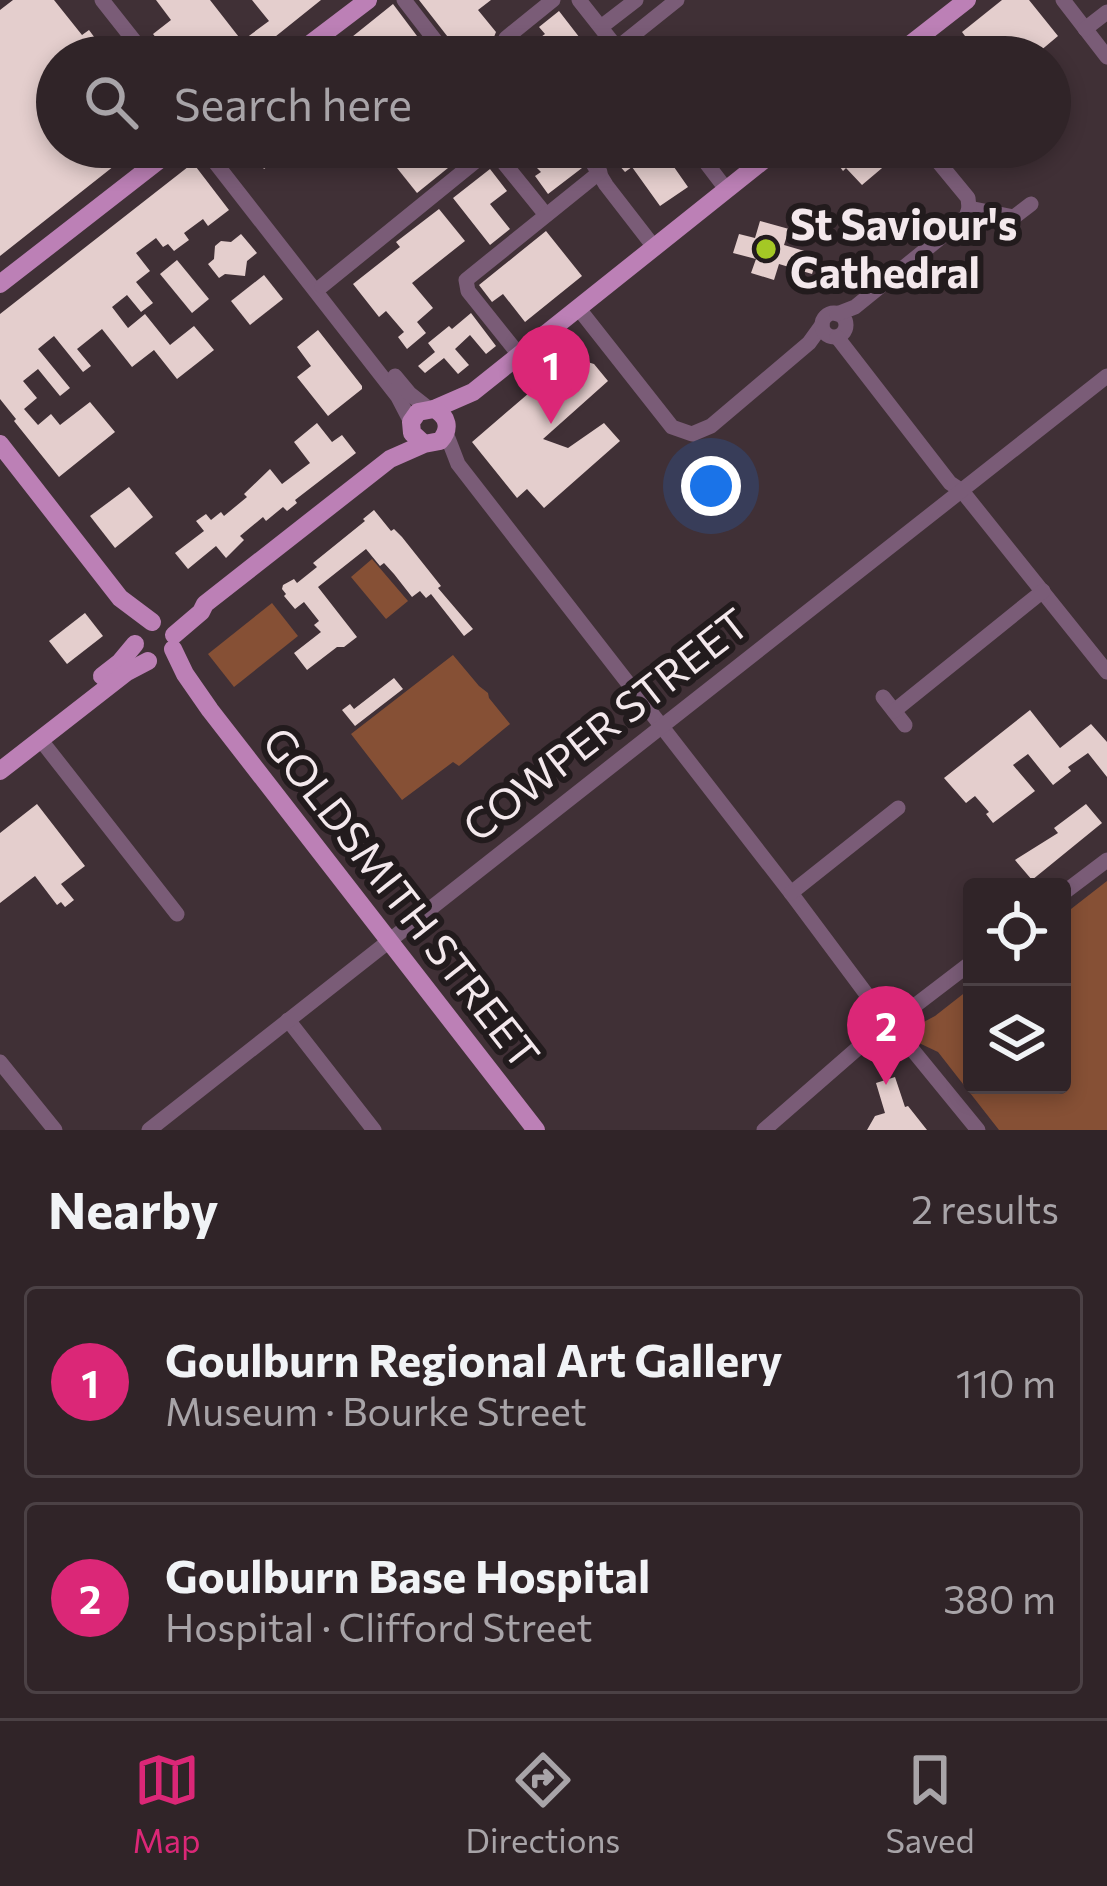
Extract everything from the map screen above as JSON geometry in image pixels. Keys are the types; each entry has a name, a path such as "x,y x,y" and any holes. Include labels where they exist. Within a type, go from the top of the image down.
{"main road":[{"path":"303,36 348,0"},
{"path":"321,36 368,0"},
{"path":"921,36 967,0"},
{"path":"0,274 135,168"},
{"path":"0,284 149,168"},
{"path":"166,633 753,168"},
{"name":"GOLDSMITH STREET","path":"0,444 120,598 166,633 185,674 210,710 536,1130"},
{"name":"GOLDSMITH STREET","path":"120,598 135,640"},
{"path":"0,758 120,662 142,626 166,633"},
{"path":"0,771 127,672 168,657 166,633"},
{"path":"135,640 139,654 151,662"},
{"name":"GOLDSMITH STREET","path":"151,662 179,678 210,710"}],"street":[{"path":"90,0 118,36"},
{"path":"102,0 130,36"},
{"path":"404,0 432,36"},
{"path":"508,36 553,0"},
{"path":"579,0 608,36"},
{"path":"601,27 636,0"},
{"path":"638,36 677,0"},
{"path":"1063,0 1107,57"},
{"path":"1085,29 1107,12"},
{"path":"220,168 318,286"},
{"path":"231,168 398,397 458,464 879,1011"},
{"path":"318,286 467,168"},
{"path":"508,168 546,215"},
{"path":"597,168 654,247"},
{"path":"710,168 726,189"},
{"path":"579,309 672,427 692,434 711,426 959,223 970,208 968,198 943,168"},
{"path":"520,356 468,291 466,280 600,172"},
{"path":"970,208 1014,217 1031,204"},
{"path":"835,328 950,483 962,491 1107,672"},
{"name":"COWPER STREET","path":"148,1130 1107,376"},
{"path":"894,711 1042,590"},
{"path":"40,739 178,914"},
{"path":"791,893 898,808"},
{"path":"1071,887 1107,860"},
{"path":"904,1014 963,969"},
{"path":"895,1008 904,1014 907,1028 902,1037 887,1042 874,1034 873,1019 879,1011 895,1008"},
{"path":"289,1020 374,1130"},
{"path":"764,1130 874,1034"},
{"path":"902,1037 978,1130"},
{"path":"0,1062 56,1130"}],"shaded area":[{"path":"372,559 408,601 386,619 351,577"},
{"path":"272,603 298,636 234,687 208,654"},
{"path":"453,655 510,724 459,766 453,762 402,800 351,734"},
{"path":"1107,881 1107,1130 999,1130 971,1094 1071,1094 1071,909"},
{"path":"963,994 963,1084 938,1052 919,1043 918,1025"}],"building":[{"path":"13,0 54,0 82,35 89,30 93,36 36,36 36,168 111,168 0,256 0,10"},
{"path":"156,0 210,0 238,36 155,36 171,20"},
{"path":"252,0 321,0 276,36 249,36 269,21"},
{"path":"419,0 491,0 478,10 494,36 447,36"},
{"path":"1002,0 1029,0 1058,36 965,36 962,32"},
{"path":"393,4 417,36 353,36"},
{"path":"559,11 578,36 542,36 539,27"},
{"path":"187,168 197,168 229,210 208,226 203,219 184,233 189,240 174,251 156,238 136,253 150,271 136,282 153,303 141,312 127,295 112,307 128,328 145,314 170,345 194,326 214,350 177,379 154,350 132,367 102,329 77,349 91,366 83,372 54,336 38,349 70,388 60,396 38,369 23,381 37,398 24,409 38,425 51,414 60,425 90,402 115,432 59,477 0,399 0,314"},
{"path":"397,168 448,168 417,193"},
{"path":"537,168 582,168 548,194 535,176 541,172"},
{"path":"633,168 675,168 688,187 660,206"},
{"path":"846,168 882,168 862,185"},
{"path":"490,169 507,191 490,204 510,229 490,245 453,198"},
{"path":"439,209 465,241 412,283 433,308 417,322 426,333 407,349 398,337 404,332 386,311 379,317 353,284"},
{"name":"St Saviour's Cathedral","path":"760,221 789,229 784,245 818,255 812,274 779,264 774,280 751,273 756,259 733,253 739,234 755,238"},
{"path":"546,231 582,276 525,322 503,294 492,302 479,285"},
{"path":"241,234 257,253 247,261 245,276 219,278 208,264 214,259 215,246"},
{"path":"177,260 209,299 192,313 160,274"},
{"path":"264,275 283,299 250,325 231,301"},
{"path":"471,313 496,346 486,354 470,335 455,349 469,365 458,374 444,358 425,373 418,366 435,352 428,343"},
{"path":"318,330 362,386 328,416 297,377 311,366 297,347"},
{"path":"571,357 594,364 608,381 543,439 568,448 604,423 620,441 544,508 527,489 517,498 472,442"},
{"path":"317,423 332,442 342,435 356,453 287,511 283,507 266,521 263,517 240,536 244,540 226,558 216,546 188,569 175,553 204,531 196,521 206,514 211,520 221,512 224,516 270,469 282,484 310,463 294,442"},
{"path":"129,487 153,517 115,548 90,516"},
{"path":"374,510 402,537 473,629 464,636 431,594 426,598 420,591 412,597 366,549 318,587 357,637 307,670 294,653 321,632 314,625 319,621 304,602 295,609 284,596 283,585 294,579 297,583 317,567 313,563"},
{"path":"85,613 103,636 67,664 49,641"},
{"path":"394,678 403,689 355,726 342,710 350,704 354,709"},
{"path":"1030,710 1060,748 1091,724 1107,742 1107,777 1088,753 1053,785 1028,754 1013,765 1035,791 993,823 975,796 966,803 944,778"},
{"path":"37,804 85,866 61,884 74,900 65,907 61,902 57,905 35,876 0,903 0,833"},
{"path":"1086,804 1102,823 1030,878 1015,860 1058,833 1054,828"},
{"path":"895,1077 905,1107 927,1130 867,1130 875,1116 885,1113 876,1083"}],"place":[{"name":"St Saviour's Cathedral","path":"766,249"},
{"name":"Goulburn Regional Art Gallery","path":"551,424"},
{"name":"Goulburn Base Hospital","path":"886,1085"}]}
